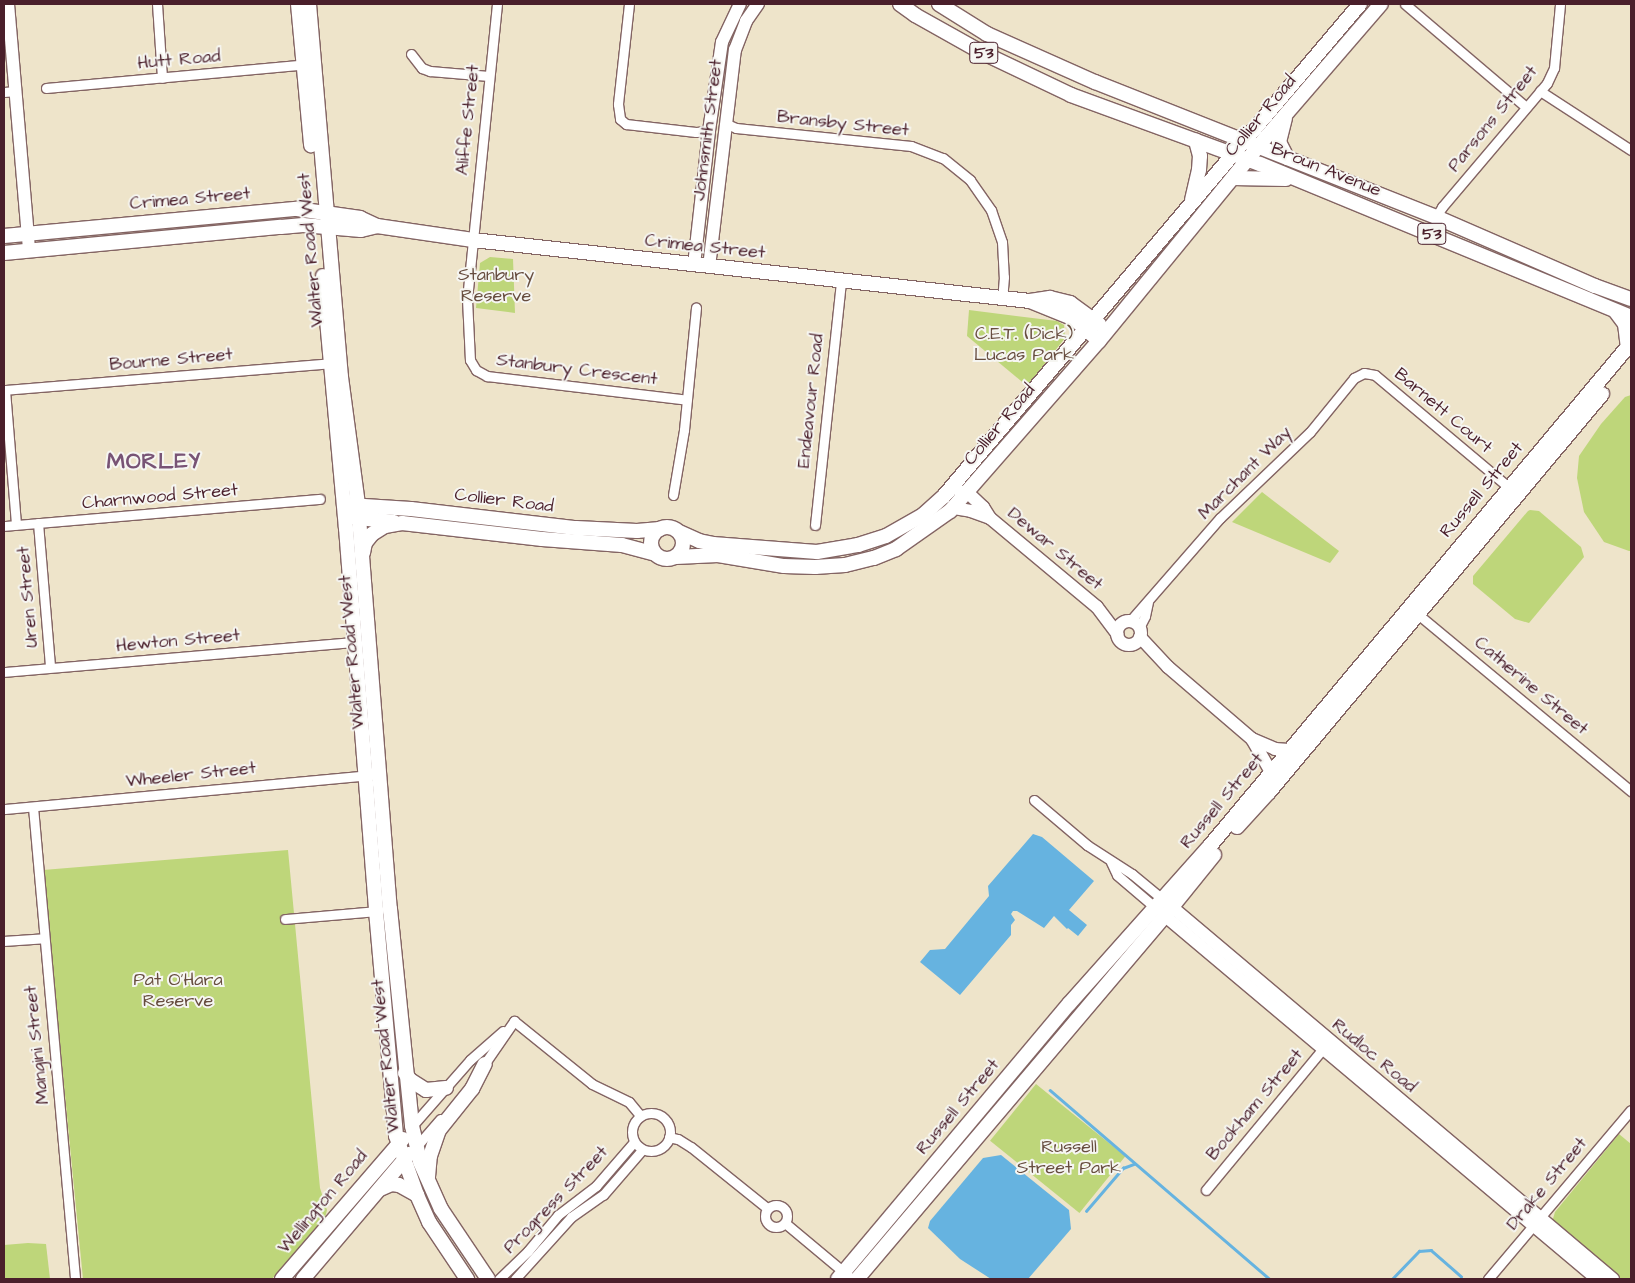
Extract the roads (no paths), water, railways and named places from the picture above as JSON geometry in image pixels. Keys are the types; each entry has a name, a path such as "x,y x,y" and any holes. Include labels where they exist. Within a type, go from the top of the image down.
{"main road":[{"name":"Walter Road West","path":"298,4 309,64"},
{"name":"Walter Road West","path":"309,4 309,64 335,363 344,510 393,1108 399,1144 417,1195 429,1222 467,1279"},
{"name":"Broun Avenue","path":"900,4 915,15 982,52 1071,95 1307,183 1631,317"},
{"name":"Broun Avenue","path":"939,4 987,34 1095,82 1436,217 1596,286 1631,299"},
{"name":"Collier Road","path":"679,532 698,541 736,547 817,552 833,551 886,536 923,514 944,496 1360,4"},
{"name":"Collier Road","path":"676,557 718,555 784,566 846,565 874,558 896,549 954,508 1063,379 1103,335 1258,148 1381,4"},
{"path":"1286,115 1280,142 1287,158"},
{"path":"1190,206 1199,170 1200,156 1196,141"},
{"path":"1234,178 1273,177 1307,183"},
{"name":"Crimea Street","path":"4,236 297,209 323,220 361,230 377,226 473,240 709,267 1030,301 1050,298 1070,303 1088,324 1103,335"},
{"name":"Crimea Street","path":"4,253 281,226 323,220"},
{"path":"1616,312 1625,324 1630,349"},
{"name":"Russell Street","path":"844,1277 1041,1038 1163,907 1414,610 1630,349"},
{"name":"Walter Road West","path":"335,363 359,511 381,774 390,910 412,1126 416,1146 428,1180 450,1224 488,1279"},
{"name":"Collier Road","path":"344,510 576,528 637,531 660,529"},
{"name":"Collier Road","path":"359,511 402,523 542,539 622,545 655,554"},
{"name":"Collier Road","path":"362,556 365,543 372,534 385,526 402,523"},
{"path":"669,527 679,532 684,545 676,557 667,560 655,554 651,540 660,529 669,527"},
{"name":"Russell Street","path":"857,1279 1059,1039 1271,772 1287,759"},
{"path":"1041,1038 1059,1039"},
{"path":"428,1180 430,1156 439,1130 472,1089 485,1064"},
{"path":"405,1072 410,1080 426,1090 446,1088"},
{"name":"Wellington Road","path":"282,1279 382,1161 399,1144 412,1126"},
{"name":"Wellington Road","path":"303,1279 416,1146"},
{"path":"380,1189 392,1184 399,1185 417,1195"}],"street":[{"path":"8,4 10,91 30,251"},
{"path":"157,4 162,78"},
{"name":"Aliffe Street","path":"473,240 497,4"},
{"path":"629,4 618,104 620,119 626,124 696,132 709,131"},
{"name":"Johnsmith Street","path":"694,265 709,131 722,42 740,4"},
{"name":"Johnsmith Street","path":"709,267 735,50 746,21 758,4"},
{"path":"1405,4 1526,107"},
{"name":"Parsons Street","path":"1436,217 1540,90 1554,68 1560,4"},
{"path":"411,54 422,68 430,71 489,76"},
{"name":"Hutt Road","path":"46,88 309,64"},
{"path":"1540,90 1631,150"},
{"name":"Bransby Street","path":"727,124 736,128 911,146 943,158 970,180 991,210 1002,242 1004,277 1002,298"},
{"name":"Stanbury Crescent","path":"473,240 466,312 470,360 476,370 487,376 687,400"},
{"name":"Endeavour Road","path":"815,525 841,280"},
{"path":"673,495 687,400 696,308"},
{"name":"Bourne Street","path":"4,390 335,363"},
{"name":"Barnett Court","path":"1370,373 1403,397 1513,491"},
{"name":"Marchant Way","path":"1133,631 1148,602 1220,518 1310,432 1354,378 1370,373"},
{"path":"4,390 16,525"},
{"path":"944,496 960,491 968,493"},
{"name":"Dewar Street","path":"968,493 983,507 990,518 1097,607 1133,631 1168,667 1252,739 1275,749 1287,759"},
{"name":"Charnwood Street","path":"4,526 320,499"},
{"name":"Dewar Street","path":"954,508 971,511 990,518"},
{"name":"Uren Street","path":"38,523 50,668"},
{"name":"Dewar Street","path":"1097,607 1121,642 1133,631"},
{"name":"Catherine Street","path":"1414,610 1631,791"},
{"name":"Hewton Street","path":"4,672 355,642"},
{"name":"Dewar Street","path":"1252,739 1271,772"},
{"name":"Wheeler Street","path":"4,809 381,774"},
{"name":"Rudloc Road","path":"1034,800 1111,862 1118,874 1163,907 1536,1221 1613,1279"},
{"name":"Mangini Street","path":"33,807 43,938 75,1279"},
{"path":"285,919 390,910"},
{"path":"4,940 43,938"},
{"path":"416,1146 485,1064 514,1021"},
{"path":"412,1126 470,1060 514,1021"},
{"path":"514,1021 592,1084 629,1102 640,1115"},
{"name":"Bookham Street","path":"1206,1190 1326,1044"},
{"name":"Drake Street","path":"1488,1279 1631,1110"},
{"path":"655,1113 664,1118 669,1127 670,1137 661,1149 656,1151 642,1150 634,1142 631,1130 640,1115 655,1113"},
{"path":"670,1137 678,1139 691,1147 767,1208"},
{"name":"Progress Street","path":"499,1279 528,1251 558,1215 596,1186 634,1142"},
{"name":"Progress Street","path":"515,1279 571,1216 603,1195 642,1150"},
{"path":"776,1204 785,1208 788,1214 785,1223 777,1227 768,1224 765,1218 767,1208 776,1204"},
{"name":"Rudloc Road","path":"1536,1221 1597,1279"},
{"path":"785,1223 844,1277"}],"water":[{"path":"1033,834 1042,837 1094,881 1069,910 1087,925 1078,936 1067,929 1054,916 1044,928 1017,911 1013,911 1011,914 1015,920 1011,925 1011,935 960,995 920,962 930,950 945,949 989,896 988,886"},
{"path":"1001,1155 1069,1210 1071,1229 1028,1279 991,1279 960,1259 928,1228 930,1221 983,1158"}],"waterway":[{"path":"1050,1090 1270,1279"},
{"path":"1086,1211 1123,1168 1134,1164"},
{"path":"1392,1279 1419,1251 1431,1250 1461,1276"}],"district":[{"name":"MORLEY","path":"154,462"}],"park label":[{"name":"Stanbury Reserve","path":"496,286"},
{"name":"C.E.T. (Dick) Lucas Park","path":"1024,345"},
{"name":"Pat O'Hara Reserve","path":"178,991"},
{"name":"Russell Street Park","path":"1069,1158"}]}
